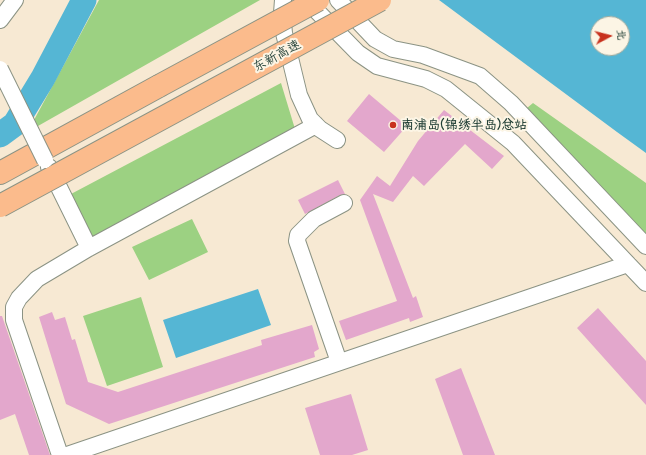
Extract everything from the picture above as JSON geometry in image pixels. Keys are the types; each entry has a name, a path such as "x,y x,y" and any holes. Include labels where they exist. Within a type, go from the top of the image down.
{"highway":[{"path":"0,172 318,0"},
{"name":"东新高速","path":"0,206 380,0"}],"street":[{"path":"0,20 15,0"},
{"path":"284,0 282,13 284,33 299,95 310,119 337,140"},
{"path":"306,0 358,53 376,66 426,78 446,89 513,143 646,284"},
{"path":"338,0 375,39 394,49 423,55 480,76 511,103 646,246"},
{"path":"0,69 89,248"},
{"path":"60,455 14,320 14,307 27,288 37,279 89,248 316,125"},
{"path":"339,362 297,241 298,235 314,219 344,203"},
{"path":"67,455 628,264"}],"green space":[{"path":"99,0 260,0 38,126 34,120"},
{"path":"281,83 295,129 92,239 71,194"},
{"path":"533,103 646,183 646,246 521,113"},
{"path":"192,219 208,252 149,280 132,247"},
{"path":"141,297 163,367 107,386 83,316"}],"water":[{"path":"439,0 646,0 646,153 617,132"},
{"path":"258,289 271,325 176,358 163,320"}],"building":[{"path":"369,94 407,126 384,152 347,121"},
{"path":"444,110 504,156 492,169 465,144 424,186 413,176 393,202 373,194 413,298 416,296 423,317 410,322 409,318 346,340 339,321 397,301 360,200 377,176 390,186 418,141"},
{"path":"338,180 345,194 340,195 305,214 298,200"},
{"path":"598,308 646,361 646,405 577,328"},
{"path":"52,312 55,320 65,317 72,340 75,339 88,382 118,392 262,345 261,340 312,325 319,349 314,352 315,357 109,424 66,404 39,317"},
{"path":"0,316 2,316 50,455 29,455 15,414 0,420"},
{"path":"461,368 495,455 463,455 435,379"},
{"path":"351,394 368,450 352,455 320,455 305,408"}],"waterway":[{"path":"0,135 15,124 43,78 84,0"}],"place":[{"name":"南浦岛(锦绣半岛)总站","path":"393,125"}]}
